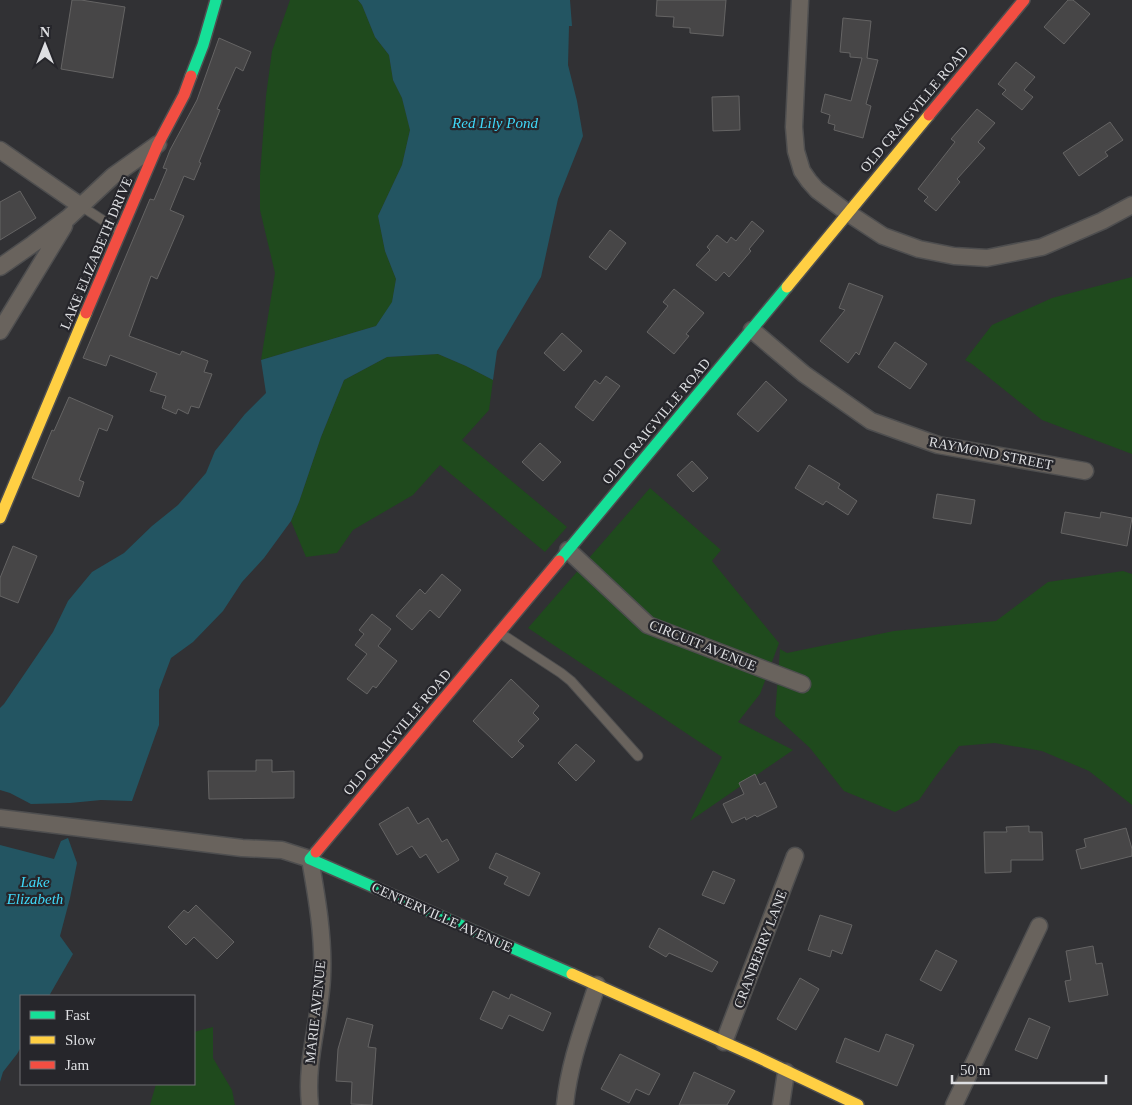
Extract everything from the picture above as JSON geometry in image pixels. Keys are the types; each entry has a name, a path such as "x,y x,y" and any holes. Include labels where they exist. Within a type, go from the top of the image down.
{"street":[{"name":"LAKE ELIZABETH DRIVE","path":"0,518 158,144 184,95 203,45 216,0"},
{"path":"800,0 794,127 796,151 802,171 817,190 883,236 919,249 954,256 987,258 1042,247 1102,221 1132,205"},
{"name":"OLD CRAIGVILLE ROAD","path":"310,859 752,330 1024,0"},
{"path":"0,267 68,218 113,176 158,144"},
{"path":"0,150 81,206"},
{"path":"0,331 68,218"},
{"name":"RAYMOND STREET","path":"752,330 804,374 870,421 938,445 1085,470"},
{"name":"CIRCUIT AVENUE","path":"568,550 648,625 802,684"},
{"name":"CENTERVILLE AVENUE","path":"0,818 242,848 282,850 310,859 452,920 724,1042 858,1105"},
{"name":"CRANBERRY LANE","path":"724,1042 795,856"},
{"name":"MARIE AVENUE","path":"310,859 317,896 322,978 318,1017 309,1067 310,1105"},
{"path":"954,1105 1039,926"},
{"path":"565,1105 567,1083 574,1053 597,985"},
{"path":"781,1105 786,1072"}],"lane":[{"path":"81,206 121,232"},
{"path":"500,633 571,681 638,756"}],"green space":[{"path":"290,0 358,0 362,5 375,37 389,55 393,80 402,98 410,130 402,165 378,216 385,251 396,279 392,303 376,326 261,360 275,273 260,210 260,175 266,96 272,51"},
{"path":"1132,277 1132,454 1042,420 965,360 992,325 1052,298"},
{"path":"438,354 493,380 489,410 462,440 567,527 545,552 440,465 413,495 353,530 337,553 306,557 291,521 344,380 387,357"},
{"path":"650,488 721,550 712,561 779,643 760,694 738,722 793,750 690,821 722,757 528,628"},
{"path":"1123,571 1132,574 1132,805 1089,771 1042,751 995,743 959,746 919,800 895,812 844,791 810,748 775,716 780,649 787,653 894,631 996,621 1048,582"},
{"path":"213,1027 213,1058 232,1090 235,1105 150,1105 156,1085 195,1085 195,1032"}],"water":[{"name":"Red Lily Pond","path":"358,0 570,0 572,26 569,26 568,65 583,136 558,199 541,277 497,351 493,380 438,354 387,357 344,380 291,521 264,558 242,582 223,611 193,642 171,658 159,690 159,725 132,801 101,800 31,804 0,790 0,708 53,632 68,601 92,572 124,553 152,526 178,505 206,473 215,451 245,414 266,393 261,360 376,326 392,302 396,279 385,251 378,216 402,165 410,130 402,98 393,80 389,55 375,37 362,5"},
{"name":"Lake Elizabeth","path":"68,838 77,863 60,936 73,954 50,995 20,995 20,1049 3,1072 0,1082 0,845 54,859 61,841"}],"building":[{"path":"72,0 125,7 113,78 61,69"},
{"path":"657,0 726,0 723,36 690,33 690,28 673,27 674,17 656,16"},
{"path":"1068,0 1073,0 1090,14 1064,44 1044,27"},
{"path":"843,18 871,21 867,58 878,60 866,104 871,106 863,138 834,130 835,125 828,123 830,115 821,112 825,94 851,101 862,58 850,57 850,53 840,52"},
{"path":"219,38 251,52 243,71 236,67 217,109 220,110 199,162 201,163 194,180 184,176 170,210 184,216 157,279 151,276 129,336 180,355 182,351 208,361 204,372 212,374 199,408 191,406 188,414 178,409 176,414 162,408 166,396 150,391 157,373 110,355 106,366 83,358 150,199 154,200 167,169 163,168 170,150 197,100"},
{"path":"1016,62 1035,77 1024,90 1033,97 1022,110 1002,94 1006,90 998,84"},
{"path":"739,96 740,130 713,131 712,97"},
{"path":"977,109 995,123 978,142 985,148 957,179 960,182 936,211 924,201 928,197 918,189 955,142 951,139"},
{"path":"1110,122 1123,140 1105,152 1108,156 1079,176 1063,153"},
{"path":"20,191 36,218 0,240 0,202"},
{"path":"752,221 764,231 749,249 751,251 729,277 724,272 716,281 696,265 710,250 707,247 717,235 727,243 731,237 736,241"},
{"path":"610,230 626,243 606,270 589,257"},
{"path":"849,283 883,296 859,355 856,352 848,363 820,341 845,310 839,308"},
{"path":"674,289 704,313 686,334 689,336 674,354 647,332 668,306 663,302"},
{"path":"562,333 582,351 564,371 544,353"},
{"path":"895,342 927,364 910,389 878,367"},
{"path":"606,376 620,386 593,421 575,407 595,380 600,384"},
{"path":"766,381 787,400 758,432 737,414"},
{"path":"69,397 113,416 107,431 99,428 79,480 84,482 79,497 32,478 52,430 54,431"},
{"path":"540,443 561,462 543,481 522,462"},
{"path":"692,461 708,478 693,492 677,475"},
{"path":"809,465 840,484 838,488 857,501 848,515 826,501 823,505 795,488"},
{"path":"937,494 975,500 971,524 933,518"},
{"path":"1065,512 1100,518 1101,512 1132,518 1127,546 1061,533"},
{"path":"13,546 37,556 18,603 0,596 0,578"},
{"path":"442,574 461,590 439,618 430,610 412,630 396,616 420,589 425,594"},
{"path":"372,614 391,629 378,646 397,661 376,688 373,686 367,694 347,679 367,654 355,645 364,634 359,630"},
{"path":"511,679 539,706 533,713 539,719 518,741 524,746 512,758 473,721"},
{"path":"576,744 595,761 576,781 558,763"},
{"path":"256,760 272,760 272,772 294,771 294,798 209,799 208,771 256,771"},
{"path":"755,774 760,785 765,782 777,807 757,817 755,815 746,820 745,817 732,823 723,804 744,794 739,783"},
{"path":"408,807 418,824 428,818 442,842 447,839 459,860 438,873 426,854 420,858 412,846 397,855 379,824"},
{"path":"1029,826 1029,832 1042,832 1043,860 1011,860 1011,872 985,873 984,832 1007,832 1006,827"},
{"path":"1126,828 1132,856 1081,869 1076,850 1086,847 1084,839"},
{"path":"496,853 540,873 529,896 504,884 508,877 489,868"},
{"path":"713,871 735,880 724,904 702,895"},
{"path":"196,905 234,942 217,959 194,937 186,945 168,927 184,910 188,913"},
{"path":"820,915 852,925 842,954 832,950 830,957 808,950"},
{"path":"659,928 718,962 712,972 669,953 666,957 649,947"},
{"path":"1093,946 1096,964 1102,963 1108,995 1069,1002 1065,981 1071,980 1066,951"},
{"path":"936,950 957,961 941,991 920,980"},
{"path":"800,978 819,989 796,1030 777,1019"},
{"path":"493,991 509,999 511,994 551,1013 543,1031 509,1015 502,1029 480,1019"},
{"path":"347,1018 373,1025 368,1047 376,1048 372,1105 351,1104 352,1082 336,1081 338,1049"},
{"path":"1029,1018 1050,1027 1037,1059 1015,1050"},
{"path":"886,1034 914,1045 897,1086 836,1062 845,1038 879,1052"},
{"path":"620,1054 660,1074 649,1095 636,1089 629,1103 601,1089"},
{"path":"694,1072 735,1091 727,1105 679,1105"}],"traffic: fast":[{"path":"191,76 203,45 216,0"},
{"path":"559,561 787,287"},
{"path":"316,852 310,859 572,974"}],"traffic: slow":[{"path":"787,287 929,115"},
{"path":"0,518 86,313"},
{"path":"572,974 755,1056 858,1105"}],"traffic: jam":[{"path":"929,115 1024,0"},
{"path":"86,313 158,144 184,95 191,76"},
{"path":"316,852 559,561"}]}
